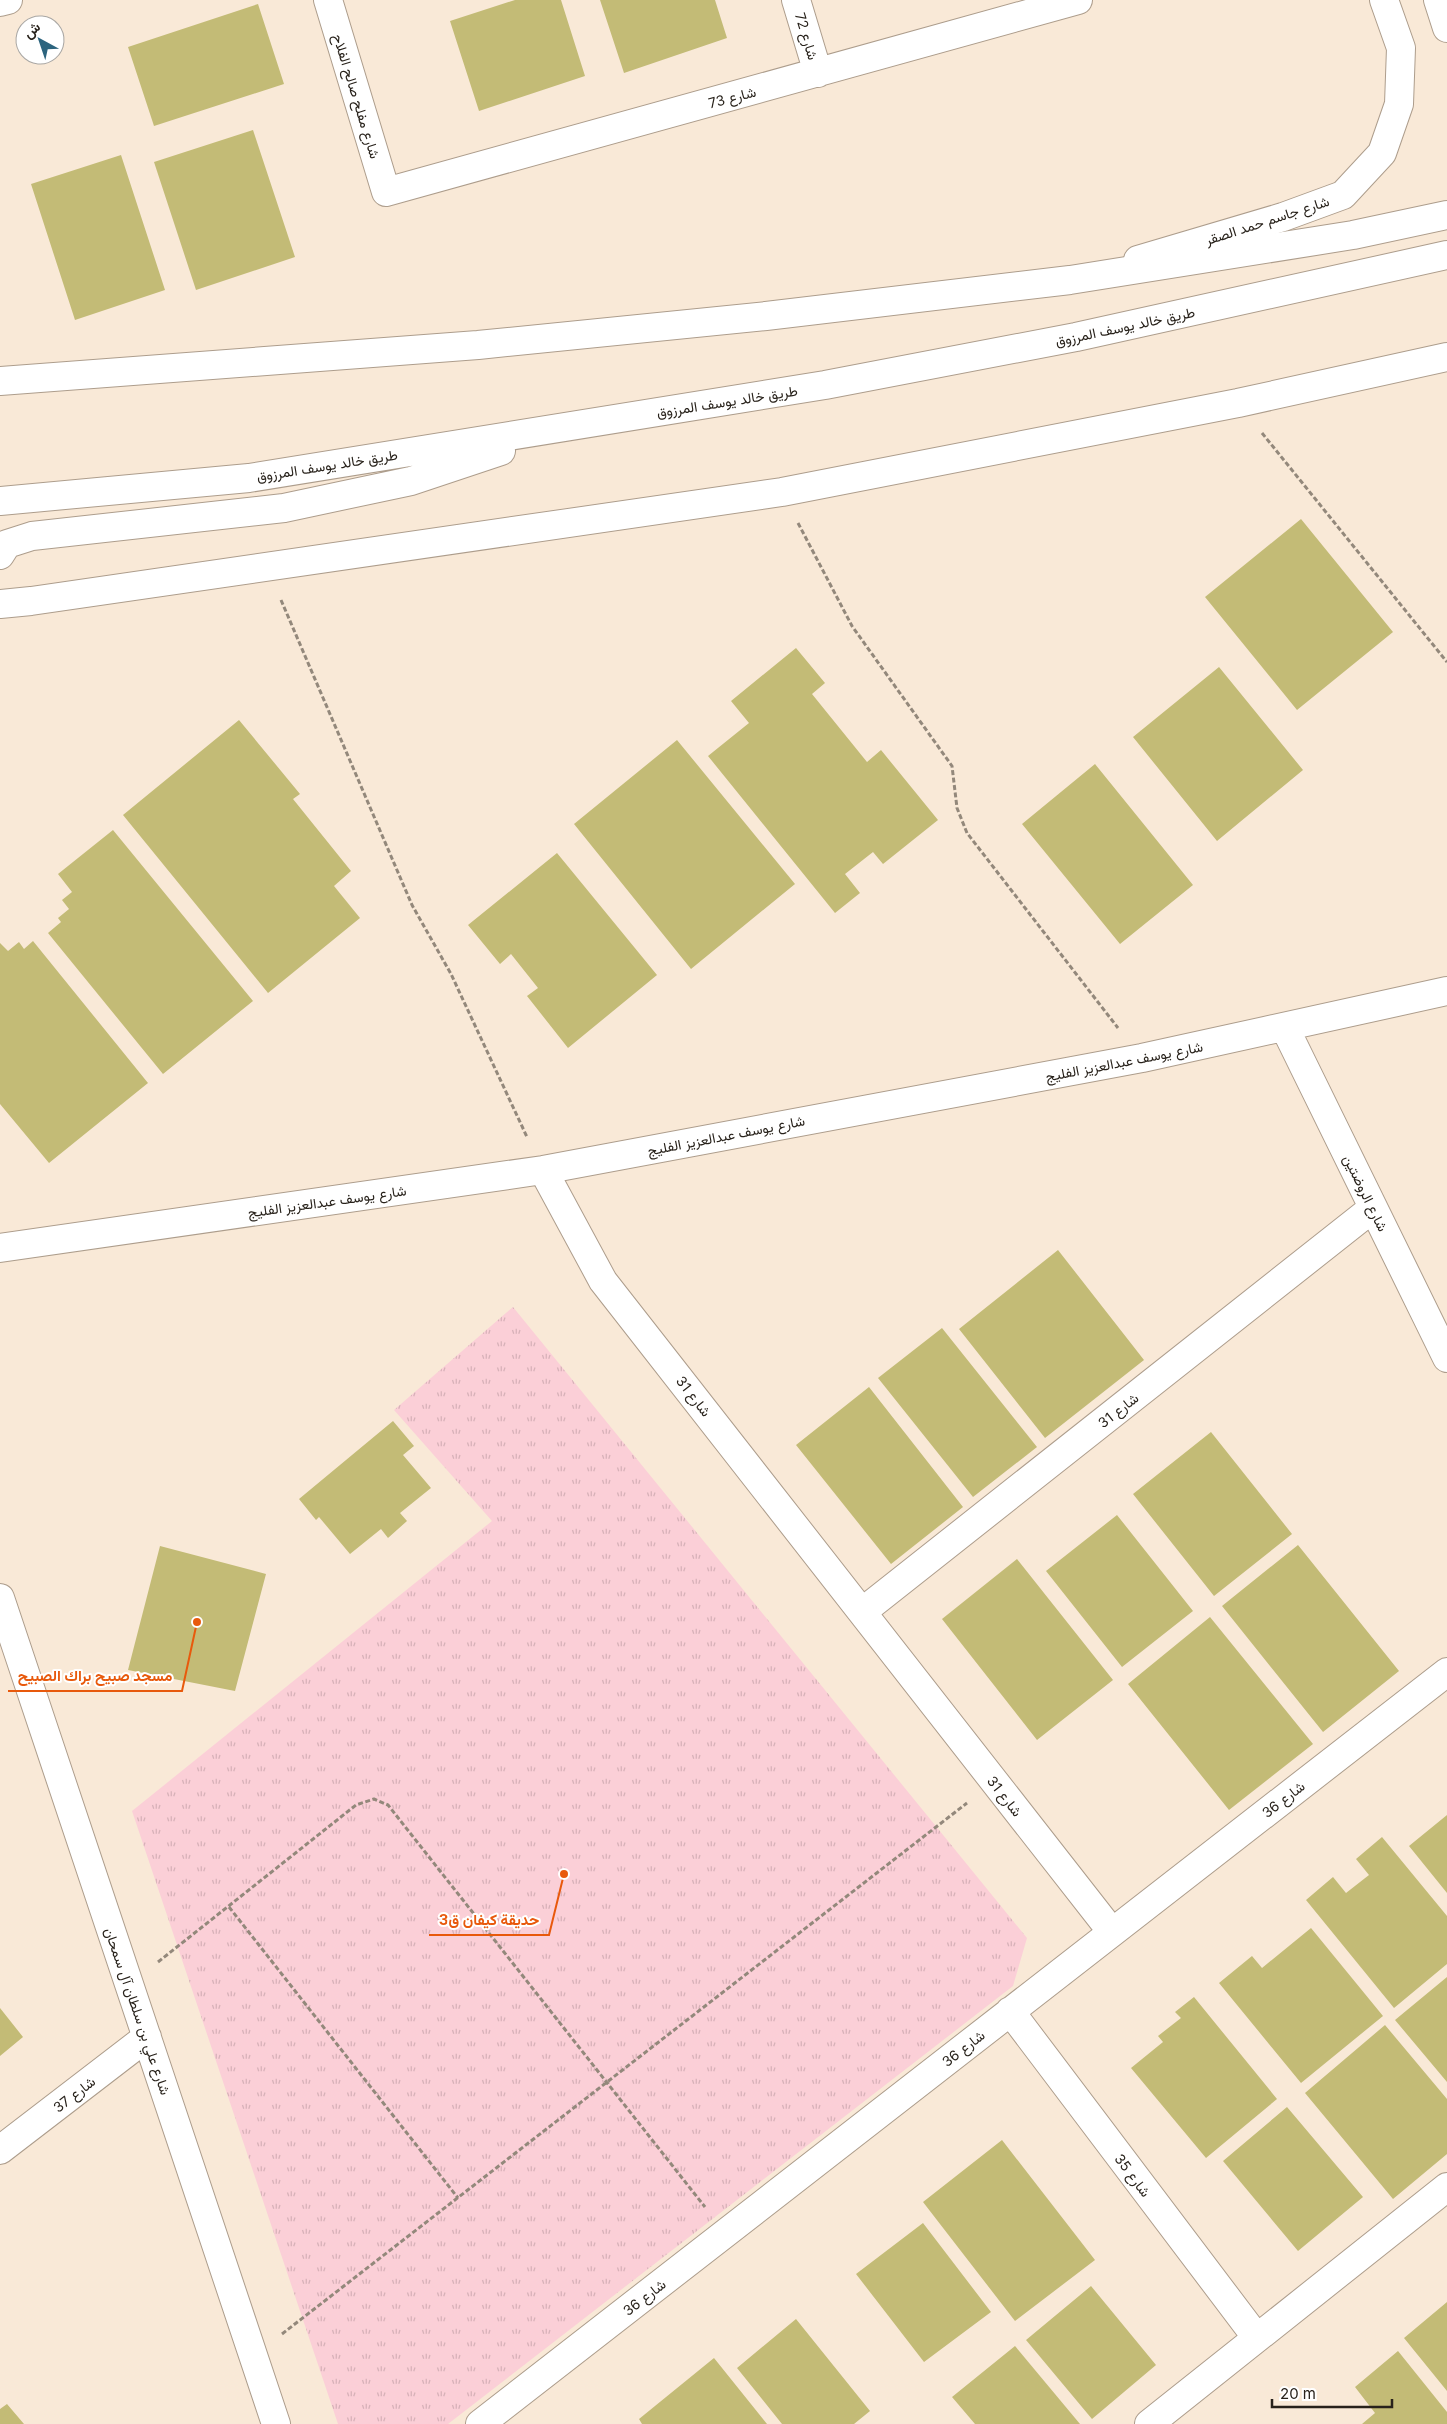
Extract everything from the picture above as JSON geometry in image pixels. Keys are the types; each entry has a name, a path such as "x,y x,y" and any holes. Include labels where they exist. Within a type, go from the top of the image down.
{"main road":[{"path":"0,2 8,0"},
{"name":"شارع مفلح صالح الفلاح","path":"328,0 386,192"},
{"name":"شارع 72","path":"796,0 818,73"},
{"name":"شارع 73","path":"386,192 1078,0"},
{"name":"شارع جاسم حمد الصقر","path":"1070,280 1283,217 1344,195 1382,153 1399,104 1401,48 1384,0"},
{"path":"1438,0 1447,28"},
{"path":"0,380 478,345 766,316 1070,280 1353,235 1447,215"},
{"name":"طريق خالد يوسف المرزوق","path":"0,501 249,478 825,385 1076,337 1447,255"},
{"path":"0,604 782,492 1238,403 1447,357"},
{"path":"0,554 7,544 32,536 284,508 411,481 576,426"},
{"path":"0,582 6,592 31,601"},
{"name":"شارع يوسف عبدالعزيز الفليج","path":"0,1248 543,1170 1142,1058 1447,991"},
{"name":"شارع الروضتين","path":"1285,1028 1447,1358"},
{"name":"شارع 31","path":"543,1170 603,1281 1112,1932"},
{"name":"شارع 31","path":"862,1612 1373,1208"},
{"name":"شارع علي بن سلطان آل سمحان","path":"0,1598 8,1650 147,2037 276,2424"},
{"name":"شارع 36","path":"480,2424 1447,1672"},
{"name":"شارع 35","path":"1010,2011 1256,2338"},
{"name":"شارع 37","path":"0,2150 147,2037"},
{"path":"1149,2424 1447,2187"}],"path":[{"path":"1238,403 1447,662"},
{"path":"782,492 852,626 952,766 957,808 967,833 1142,1058"},
{"path":"267,567 412,905 451,974 543,1170"},
{"path":"254,2356 994,1782"},
{"path":"128,1986 356,1805 374,1799 388,1805 725,2233"},
{"path":"228,1907 458,2198"}],"green space":[{"path":"513,1307 1027,1938 1013,1986 448,2424 338,2424 132,1811 492,1521 394,1410"}],"building":[{"path":"515,0 561,0 585,76 479,111 450,21"},
{"path":"600,0 715,0 727,38 624,73"},
{"path":"258,4 284,84 154,126 128,47"},
{"path":"253,130 295,257 196,290 154,162"},
{"path":"121,155 165,290 75,320 31,184"},
{"path":"1301,519 1393,632 1297,710 1205,597"},
{"path":"796,648 825,683 812,694 867,762 881,750 938,820 883,864 873,852 845,874 860,893 835,913 708,756 749,723 731,701"},
{"path":"1219,667 1303,770 1217,841 1133,737"},
{"path":"239,720 300,794 293,799 351,871 334,886 360,918 268,993 123,815"},
{"path":"677,740 795,884 691,969 574,824"},
{"path":"1095,764 1193,885 1120,944 1022,824"},
{"path":"113,830 253,1001 163,1074 48,933 61,922 58,918 69,909 62,900 72,892 58,874"},
{"path":"557,853 657,975 568,1048 527,996 538,988 511,954 500,964 468,925"},
{"path":"33,941 148,1083 49,1163 0,1104 0,943 8,951 19,942 24,949"},
{"path":"1058,1250 1144,1360 1045,1438 959,1329"},
{"path":"942,1328 1037,1447 973,1497 878,1378"},
{"path":"869,1387 963,1507 891,1564 796,1445"},
{"path":"393,1421 414,1446 403,1455 431,1488 400,1513 407,1521 388,1538 381,1529 350,1554 319,1517 316,1520 299,1499"},
{"path":"1211,1432 1292,1534 1214,1596 1133,1494"},
{"path":"1117,1515 1193,1611 1122,1667 1046,1571"},
{"path":"1298,1545 1399,1671 1323,1732 1222,1606"},
{"path":"160,1546 266,1574 235,1691 128,1670"},
{"path":"1017,1559 1113,1680 1037,1740 942,1619"},
{"path":"1210,1617 1313,1744 1229,1810 1128,1684"},
{"path":"1447,1815 1447,1893 1409,1846"},
{"path":"1382,1837 1447,1916 1447,1964 1394,2008 1306,1900 1333,1877 1346,1893 1369,1875 1356,1859"},
{"path":"1311,1928 1383,2016 1301,2083 1219,1983 1252,1956 1262,1968"},
{"path":"1447,1977 1447,2082 1395,2020"},
{"path":"1194,1997 1277,2099 1206,2158 1131,2068 1163,2042 1158,2036 1181,2018 1175,2012"},
{"path":"0,2008 23,2037 0,2056"},
{"path":"1385,2025 1447,2099 1447,2154 1393,2199 1305,2093"},
{"path":"1287,2107 1363,2197 1298,2251 1223,2161"},
{"path":"1002,2140 1095,2260 1015,2321 923,2202"},
{"path":"923,2223 991,2312 924,2362 856,2274"},
{"path":"1091,2286 1156,2365 1092,2419 1026,2340"},
{"path":"1447,2302 1447,2391 1404,2338"},
{"path":"796,2319 870,2411 854,2424 782,2424 737,2368"},
{"path":"1015,2346 1080,2424 975,2424 952,2397"},
{"path":"1398,2351 1447,2412 1447,2424 1362,2424 1375,2413 1355,2387"},
{"path":"714,2358 767,2424 642,2424 639,2419"},
{"path":"7,2404 24,2424 0,2424 0,2409"}],"place":[{"name":"مسجد صبيح براك الصبيح","path":"197,1622"},
{"name":"حديقة كيفان ق3","path":"564,1874"}]}
